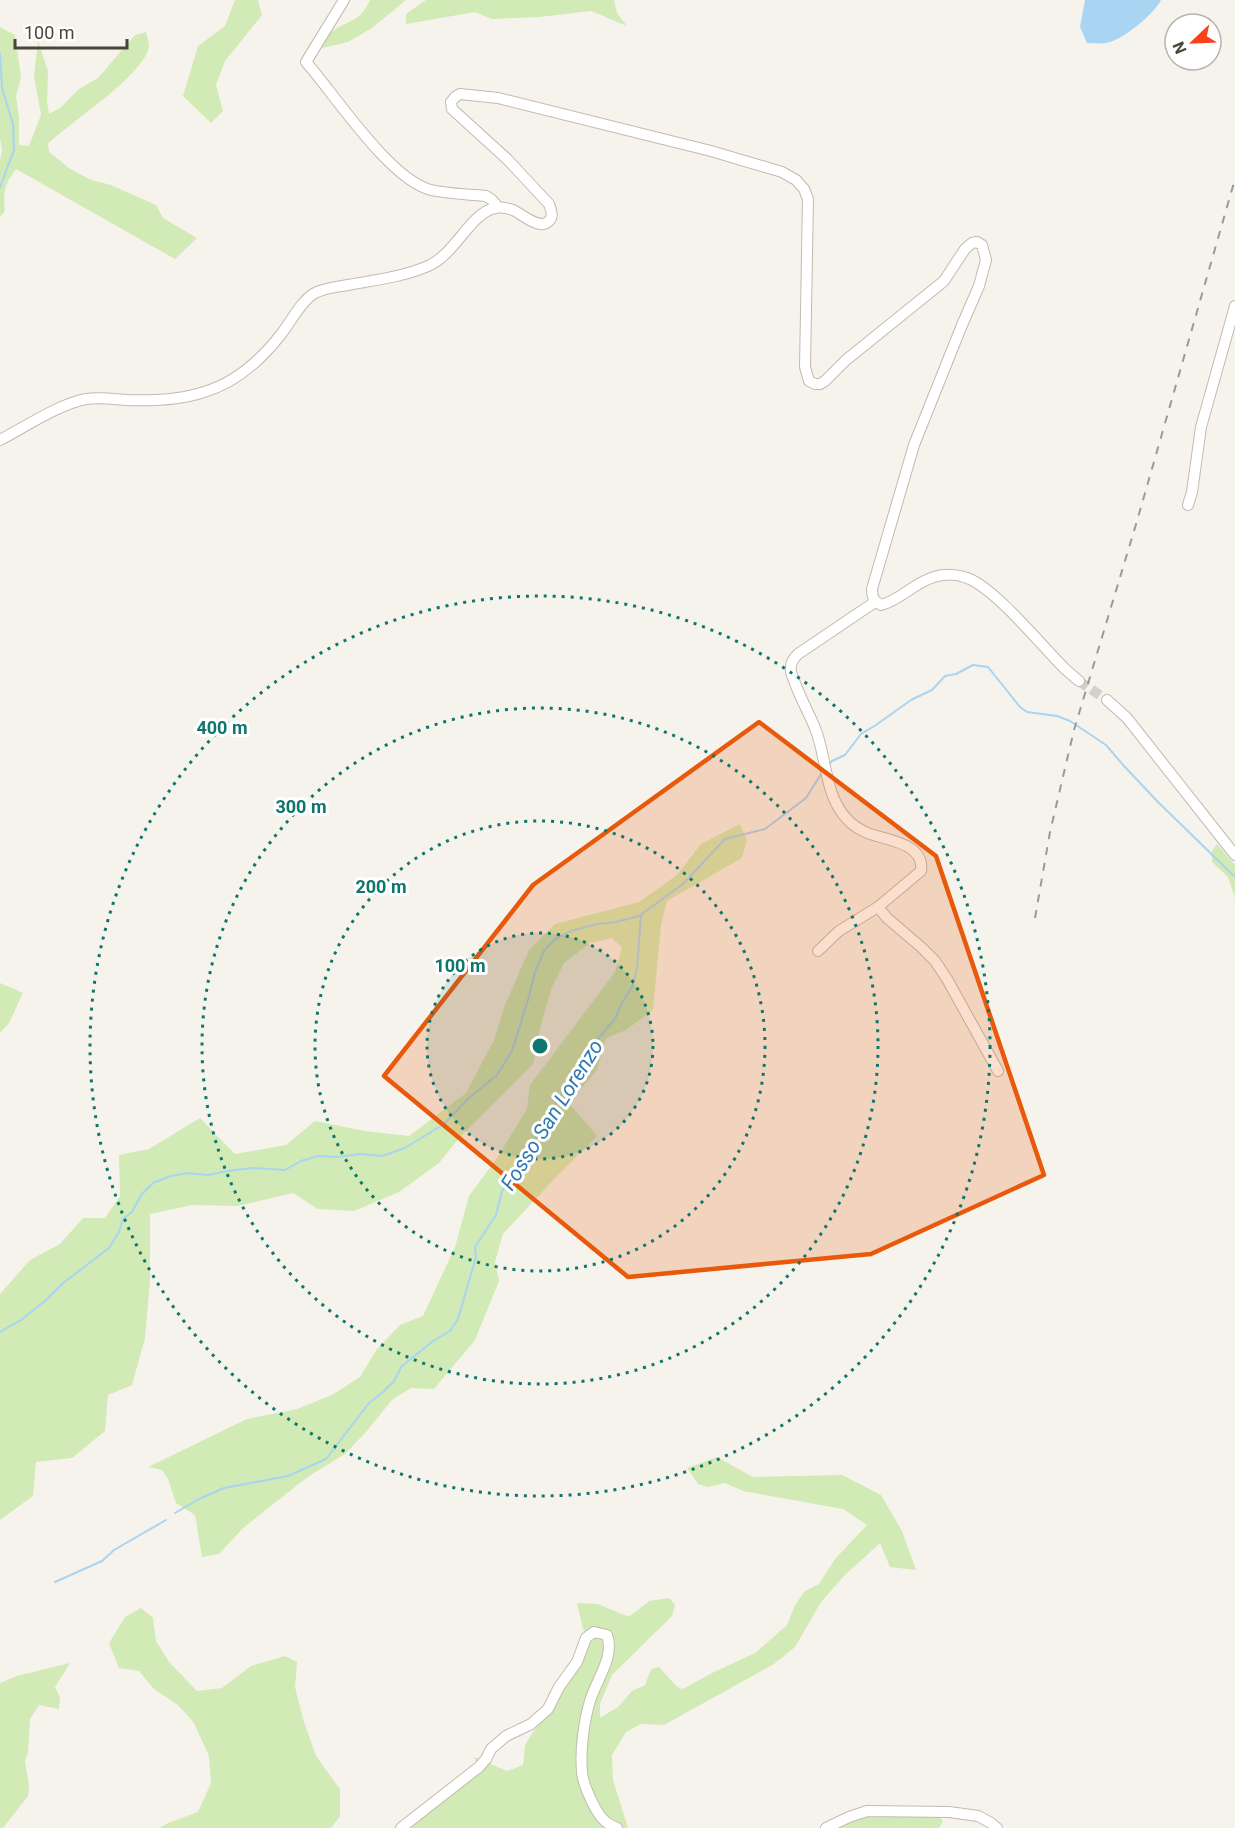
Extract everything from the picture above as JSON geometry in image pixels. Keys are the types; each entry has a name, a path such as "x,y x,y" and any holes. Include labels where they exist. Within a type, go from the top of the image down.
{"street":[{"path":"344,0 306,62 391,164 412,182 430,190 486,196 498,207"},
{"path":"0,440 64,407 87,399 179,398 203,393 224,385 264,355 303,303 314,294 329,288 389,277 430,266 455,246 486,210 498,207 511,210 536,223 544,224 551,218 552,212 549,204 507,159 452,109 451,102 460,94 498,98 711,151 782,172 796,180 804,189 808,199 805,367 809,381 815,384 825,381 846,360 944,281 965,249 972,243 977,242 982,245 986,260 980,286 914,445 872,589 872,597 875,602 882,605 934,577 951,575 968,578 986,589 1078,681"},
{"path":"1188,505 1201,428 1235,306"},
{"path":"818,951 839,931 878,907 921,871 922,863 908,847 892,839 860,829 847,820 838,807 816,729 791,672 790,665 793,658 875,602"},
{"path":"1107,700 1127,718 1235,855"},
{"path":"878,907 935,961 998,1071"},
{"path":"401,1828 413,1821 479,1767 491,1749 506,1736 531,1724 548,1708 559,1687 578,1662 586,1638 594,1632 606,1635 609,1642 602,1674 590,1701 582,1749 582,1773 602,1818 617,1828"},
{"path":"826,1828 867,1811 949,1812 978,1816 997,1828"}],"highlighted area":[{"path":"759,722 936,856 1044,1175 871,1254 628,1277 384,1076 533,885"}],"green space":[{"path":"235,0 258,0 262,15 225,61 216,85 223,111 211,123 183,96 198,46 225,26"},
{"path":"370,0 406,0 372,28 348,42 317,49 335,29 357,18"},
{"path":"426,0 614,0 617,13 627,26 591,11 492,19 475,12 406,24 406,14"},
{"path":"0,27 15,35 21,78 16,96 19,145 29,146 41,115 34,76 38,41 48,71 49,114 60,108 79,89 98,78 135,35 146,32 149,46 144,58 134,71 105,98 48,144 49,152 69,168 91,180 111,185 156,205 163,218 197,238 175,259 16,169 7,184 4,194 5,211 0,217 2,150 0,138"},
{"path":"740,824 747,840 742,858 667,901 661,925 653,1010 626,1030 606,1038 597,1070 569,1103 597,1136 503,1234 495,1262 499,1281 475,1340 434,1389 411,1388 392,1400 345,1454 309,1476 243,1528 219,1554 202,1557 195,1515 176,1503 168,1479 162,1470 148,1467 247,1419 297,1409 332,1395 360,1377 377,1349 400,1325 423,1316 455,1247 469,1196 497,1158 527,1109 530,1085 615,972 622,948 612,938 590,943 564,963 552,987 541,1024 533,1064 460,1137 439,1163 399,1192 354,1211 318,1209 293,1193 238,1206 192,1205 150,1214 150,1281 145,1338 132,1385 108,1395 105,1431 72,1458 36,1462 33,1496 0,1520 0,1294 30,1260 60,1244 83,1218 105,1218 120,1196 119,1155 149,1149 200,1118 235,1154 286,1145 315,1121 365,1131 409,1136 466,1093 494,1040 505,1005 529,950 555,924 639,902 677,875 701,844"},
{"path":"1217,844 1235,865 1235,898 1228,877 1212,862 1212,851"},
{"path":"0,983 23,993 9,1023 0,1033"},
{"path":"717,1457 753,1477 842,1475 881,1495 902,1531 916,1570 890,1567 880,1543 845,1575 821,1602 795,1647 774,1664 664,1725 641,1724 626,1732 612,1755 613,1780 628,1828 394,1828 476,1763 474,1757 507,1771 523,1765 525,1745 535,1729 554,1709 589,1644 577,1603 598,1604 630,1616 649,1601 669,1598 675,1605 672,1616 612,1675 600,1704 600,1718 618,1707 632,1691 645,1685 651,1669 659,1667 677,1687 683,1689 755,1653 787,1625 795,1605 805,1591 819,1584 835,1559 867,1525 843,1509 743,1491 725,1483 708,1487 698,1484 687,1468"},
{"path":"141,1608 153,1618 156,1641 169,1662 197,1691 222,1688 251,1666 285,1656 297,1662 295,1687 304,1722 316,1756 340,1789 340,1816 331,1828 159,1828 198,1812 211,1783 209,1756 194,1723 178,1705 154,1689 139,1671 119,1668 109,1643 125,1617"},
{"path":"70,1663 55,1687 60,1697 59,1709 39,1705 30,1719 28,1752 25,1761 29,1785 28,1796 3,1828 0,1828 0,1683 17,1676"},
{"path":"869,1815 939,1816 943,1821 939,1828 838,1828"}],"water":[{"path":"1085,0 1161,0 1137,26 1121,37 1106,43 1087,43 1080,27"}],"waterway":[{"path":"0,54 2,88 13,124 14,150 0,187"},
{"path":"829,764 845,755 861,734 911,700 932,690 945,676 956,674 973,665 988,667 1020,707 1027,712 1057,716 1070,721 1106,745 1158,802 1235,877"},
{"path":"0,1332 21,1320 62,1284 109,1248 119,1232 123,1219 132,1212 141,1195 153,1183 187,1173 208,1175 253,1168 285,1170 301,1161 318,1156 336,1157 360,1154 382,1156 405,1148 444,1124 468,1099 497,1075 512,1051 535,972 544,951 555,939 571,931 639,916 683,884 725,839 765,829 806,798 823,771"},
{"name":"Fosso San Lorenzo","path":"175,1513 224,1488 288,1476 326,1459 369,1403 394,1381 402,1366 433,1341 450,1331 458,1319 476,1257 475,1247 496,1215 502,1191 513,1179 553,1107 580,1069 587,1051 615,1019 632,987 637,969 641,915"},
{"name":"Fosso San Lorenzo","path":"55,1582 102,1561 114,1550 166,1520"}],"tunnel":[{"path":"1079,681 1107,700"}],"railway":[{"path":"1035,918 1050,832 1074,730 1137,521 1235,179"}]}
